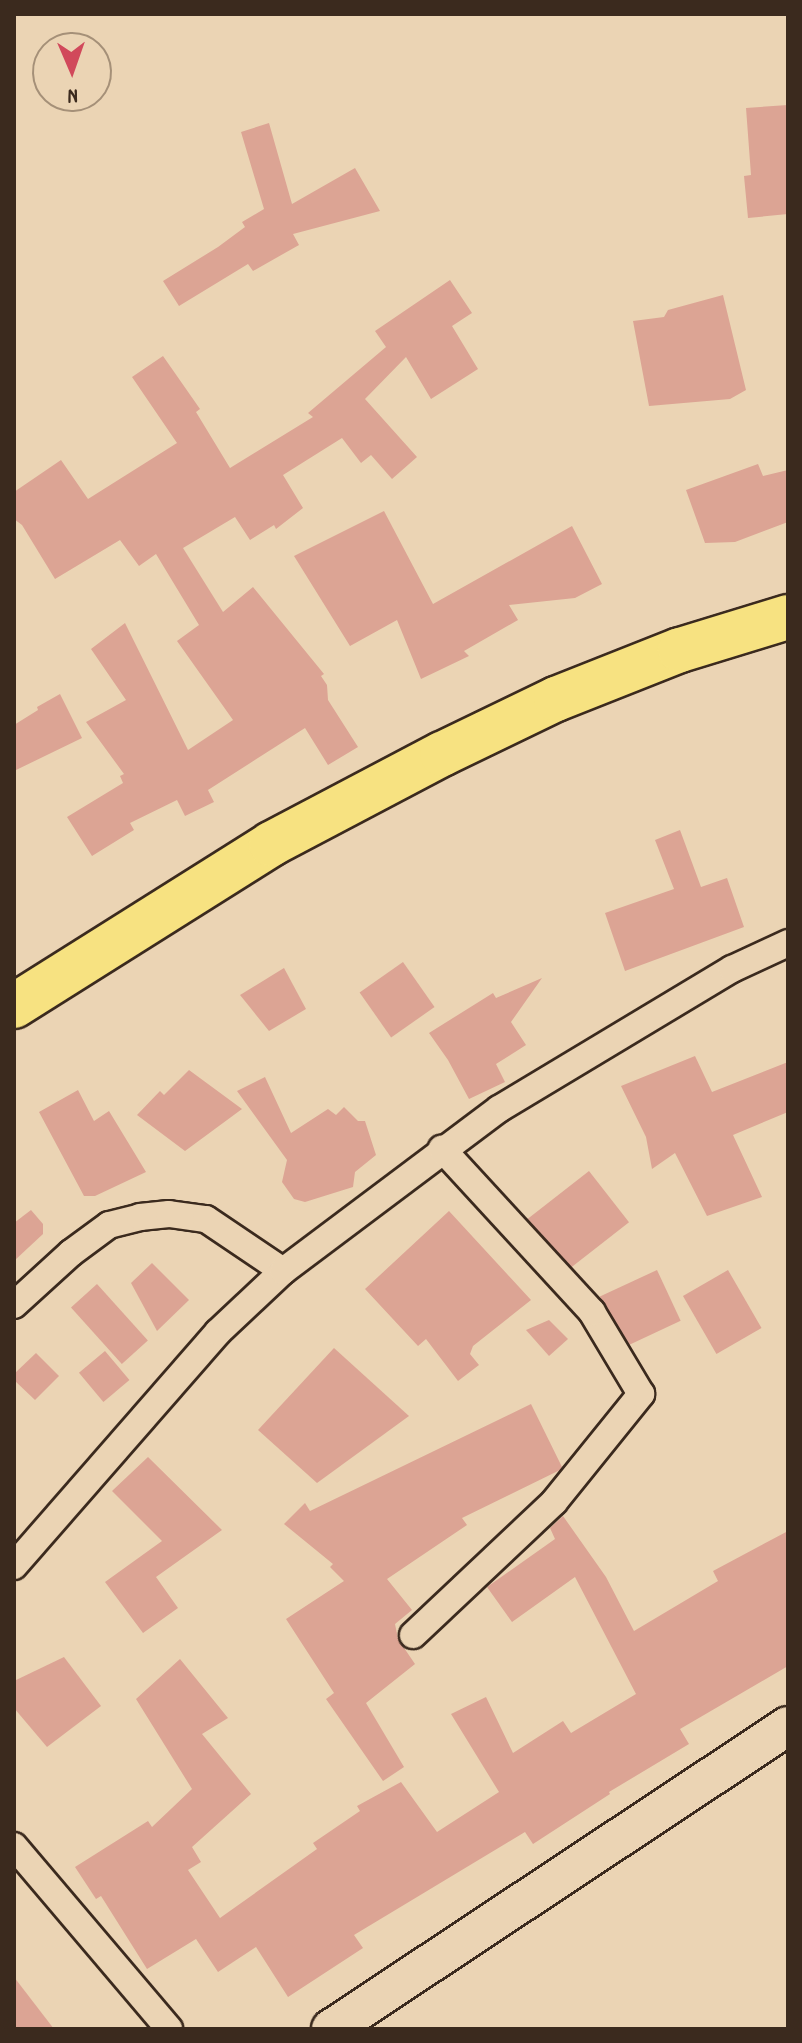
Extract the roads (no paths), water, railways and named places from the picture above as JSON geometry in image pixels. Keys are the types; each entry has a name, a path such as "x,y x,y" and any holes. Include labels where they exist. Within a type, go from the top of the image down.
{"highway":[{"path":"14,1006 271,844 442,754 570,694 680,650 788,617"}],"street":[{"path":"14,1566 218,1332 283,1271 499,1109 732,969 788,943"},
{"path":"413,1635 554,1502 641,1394 592,1312 442,1149"},
{"path":"14,1305 71,1253 109,1225 140,1217 169,1214 206,1219 283,1271"},
{"path":"331,2029 788,1726"},
{"path":"14,1846 169,2029"}]}
